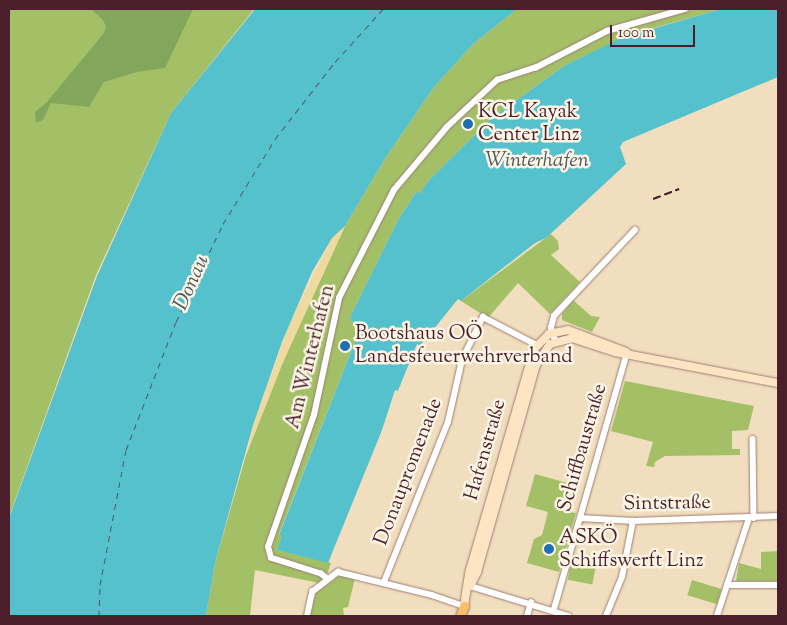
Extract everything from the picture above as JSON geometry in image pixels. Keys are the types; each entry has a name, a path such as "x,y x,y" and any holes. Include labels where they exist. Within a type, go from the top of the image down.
{"main road":[{"name":"Hafenstraße","path":"470,586 470,570 529,362 537,345 552,332"},
{"path":"552,332 576,332 627,353"},
{"path":"555,341 572,338 627,353 778,383"},
{"name":"Hafenstraße","path":"461,616 470,586 477,572 536,365 544,349 555,341"}],"street":[{"name":"Am Winterhafen","path":"326,579 321,574 272,559 268,555 268,547 316,410 337,303 394,190 447,127 494,82 535,68 607,31 685,9"},
{"path":"555,341 552,332 552,320 563,305 635,230"},
{"name":"Donaupromenade","path":"384,582 448,422 462,360 483,317 537,345"},
{"name":"Schiffbaustraße","path":"554,609 627,353"},
{"path":"718,616 751,518 753,439"},
{"name":"Sintstraße","path":"580,518 633,521 778,516"},
{"path":"606,616 626,566 633,521"},
{"path":"307,616 310,596 326,579 342,572 384,582 464,606"},
{"path":"727,585 778,585"},
{"path":"470,586 554,609 569,616"},
{"path":"526,616 531,603"}],"green space":[{"path":"9,9 254,9 171,113 96,275 9,517"},
{"path":"91,9 193,9 165,68 137,72 104,82 89,107 51,103 43,120 36,123 35,112 47,102 104,33 106,26 103,20"},
{"path":"517,9 721,9 629,35 564,66 493,117 428,181 420,194 416,192 397,222 350,317 358,334 279,534 283,536 277,550 331,563 328,572 319,583 255,570 250,616 206,616 215,563 246,455 283,362 345,226 386,157 434,87 473,44"},
{"path":"551,234 558,241 559,249 551,255 580,282 550,314 518,283 488,318 461,301"},
{"path":"573,300 591,316 600,317 592,332 562,320 562,314"},
{"path":"625,381 754,406 748,430 732,431 732,449 740,449 740,455 665,456 655,462 654,467 646,466 653,442 611,431"},
{"path":"535,474 571,484 564,511 576,513 559,572 527,563 534,539 542,535 548,512 526,506"},
{"path":"778,551 778,581 736,581 739,563 761,569 761,552"},
{"path":"571,563 596,568 592,584 568,580"},
{"path":"339,576 355,578 348,607 343,608 344,616 309,616 316,593"},
{"path":"692,580 722,589 717,604 687,595"}],"sand":[{"path":"345,226 283,362 246,455 253,425 291,321 332,238"}],"water":[{"name":"Donau","path":"255,9 517,9 473,44 434,87 386,157 345,226 332,238 312,272 282,342 253,425 215,563 206,616 9,616 9,518 97,276 171,113"},
{"name":"Winterhafen","path":"721,9 778,9 778,77 623,142 620,147 626,164 546,238 535,243 461,301 458,299 420,346 417,344 328,563 277,550 282,536 279,535 358,334 350,317 397,222 416,192 420,193 428,181 493,117 564,66 621,38"}],"pier":[{"path":"395,390 398,391 343,560 340,559"}],"ferry route":[{"path":"99,616 100,585 126,450 176,322 223,224 275,139 335,62 383,9"}],"railway":[{"path":"653,199 679,189"}],"place":[{"name":"KCL Kayak Center Linz","path":"468,124"},
{"name":"Bootshaus OÖ Landesfeuerwehrverband","path":"345,346"},
{"name":"ASKÖ Schiffswerft Linz","path":"549,549"}]}
